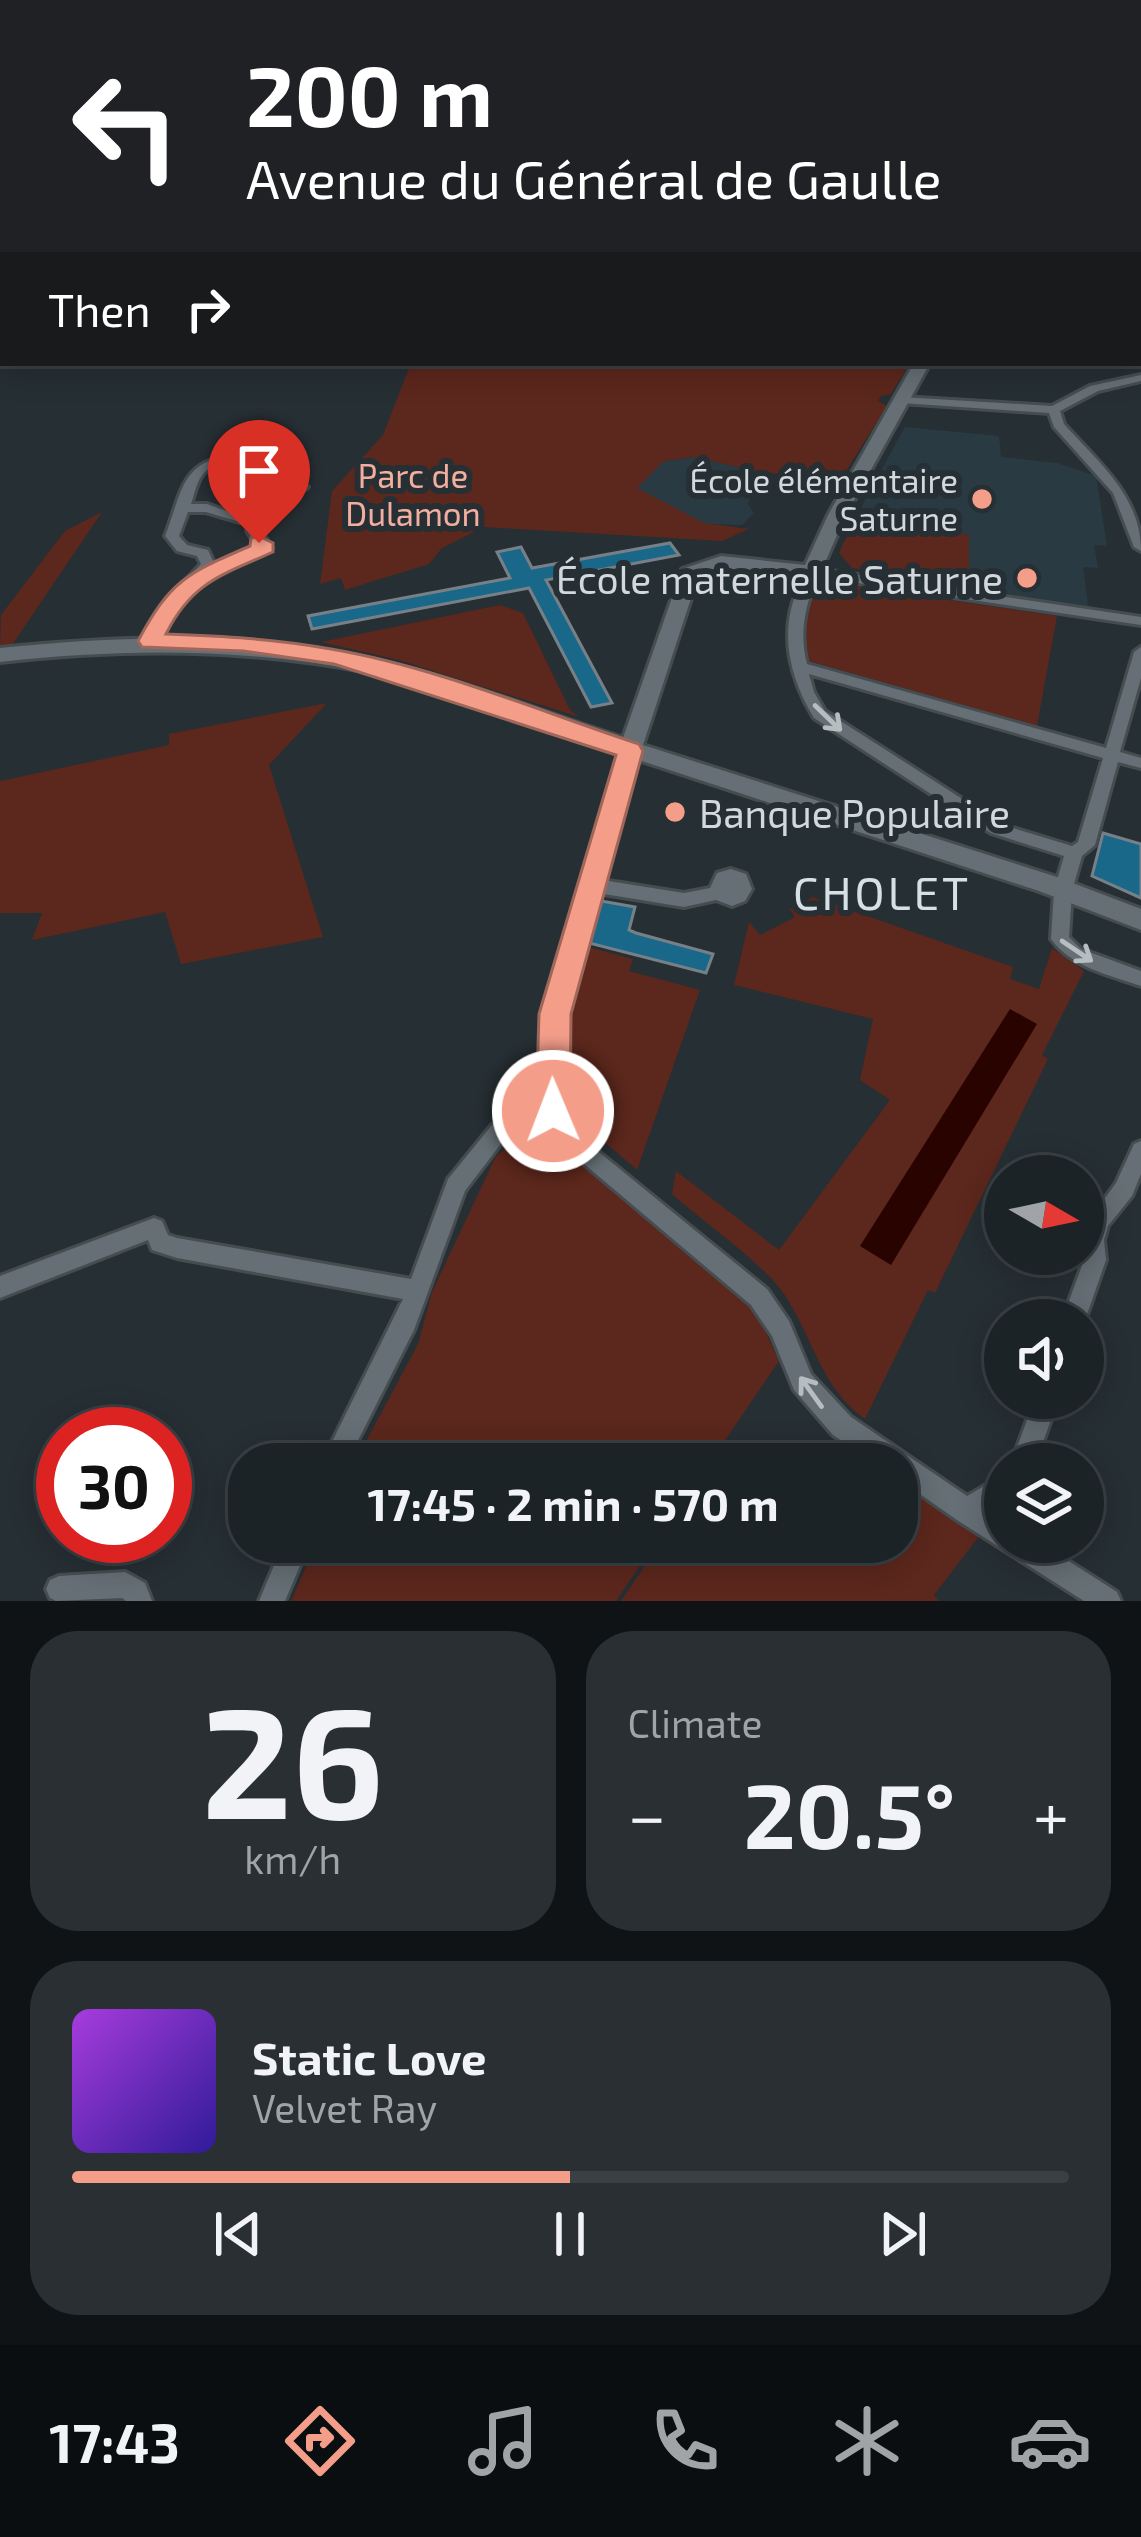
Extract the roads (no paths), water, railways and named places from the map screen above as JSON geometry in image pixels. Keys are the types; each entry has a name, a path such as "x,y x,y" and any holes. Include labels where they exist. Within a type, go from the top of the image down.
{"main road":[{"path":"630,751 689,573 721,562 812,572 837,515 920,366"},
{"path":"0,655 150,641 243,644 335,657 419,680 1141,920"}],"street":[{"path":"902,400 1054,410 1088,391 1141,378"},
{"path":"1054,410 1058,425 1120,492 1141,548"},
{"path":"150,641 166,609 208,565 203,553 182,548 172,536 196,473 221,461 246,459 302,487"},
{"path":"1120,492 1141,490"},
{"path":"185,508 206,508 239,518"},
{"path":"192,580 265,548 254,531"},
{"path":"1075,853 998,830 819,714 798,666 794,623 812,572 1141,621"},
{"path":"1141,652 1086,845 1075,853 1058,932 1074,954 1141,979"},
{"path":"798,666 1141,763"},
{"path":"630,751 555,1014 553,1111 571,1141 759,1298 781,1329 802,1382 842,1426 984,1522"},
{"path":"590,885 684,900 719,893"},
{"path":"344,1443 406,1322 445,1206 480,1150 499,1131 553,1111"},
{"path":"1081,1299 1095,1260 1093,1240 1099,1222 1124,1189 1141,1150"},
{"path":"0,1287 154,1228 160,1243 177,1248 417,1291"},
{"path":"966,1510 984,1499"},
{"path":"272,1601 288,1563"},
{"path":"1048,1563 1108,1601"},
{"path":"59,1589 125,1585 136,1592 139,1601"}],"place":[{"name":"École élémentaire Saturne","path":"982,499"},
{"name":"École maternelle Saturne","path":"1027,578"},
{"name":"Banque Populaire","path":"675,812"}],"district":[{"name":"CHOLET","path":"882,892"}],"park label":[{"name":"Parc de Dulamon","path":"413,494"}]}
